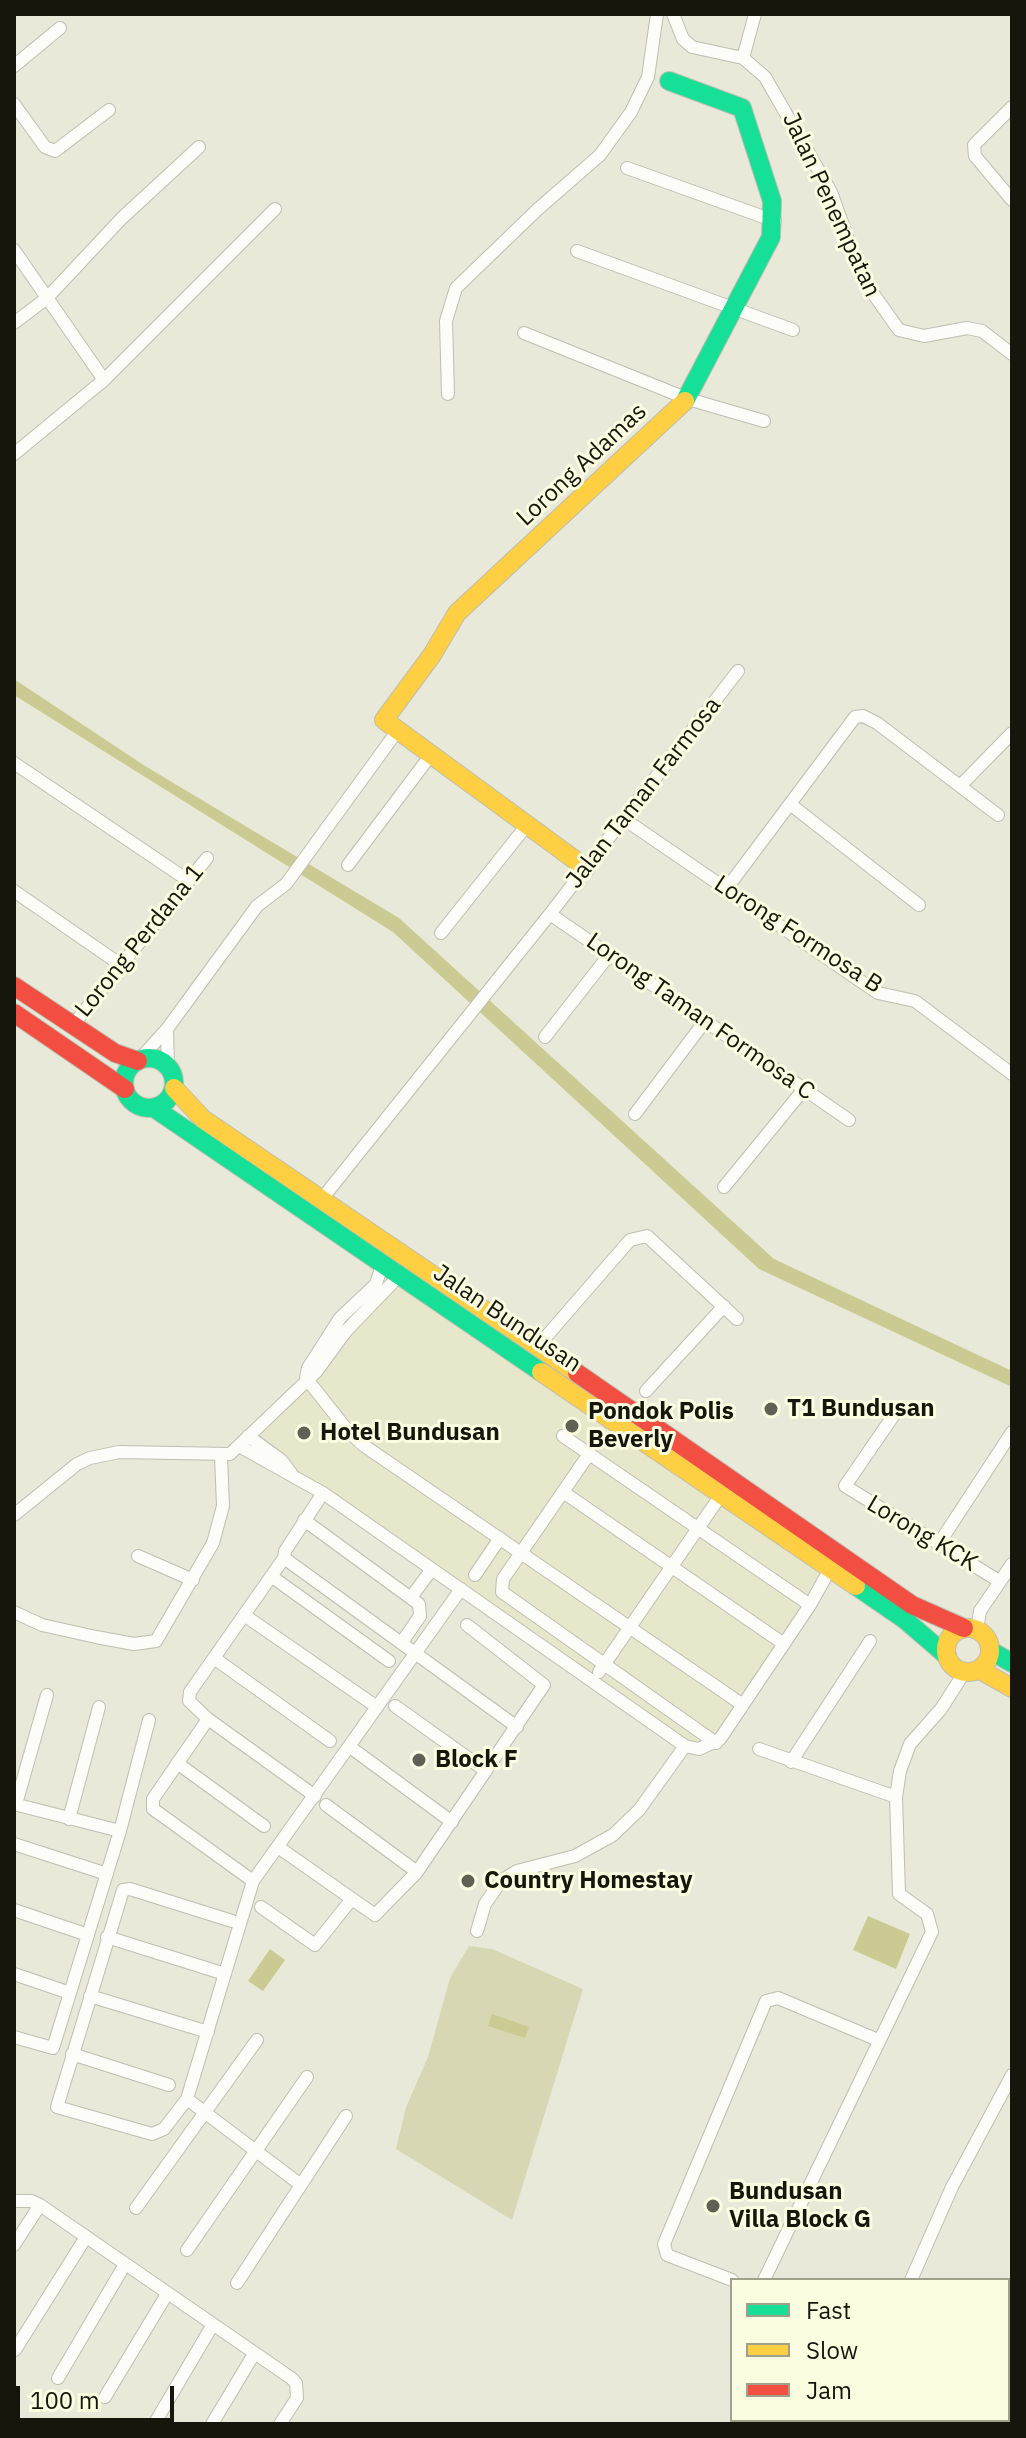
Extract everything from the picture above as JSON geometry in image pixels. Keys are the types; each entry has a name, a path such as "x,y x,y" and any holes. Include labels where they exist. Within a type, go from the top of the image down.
{"main road":[{"path":"669,81 742,108 772,201 775,221"},
{"name":"Lorong Adamas","path":"391,725 457,613 688,399 771,237 775,221"},
{"path":"391,725 586,868"},
{"path":"14,986 115,1053 138,1061 154,1059 168,1067"},
{"name":"Jalan Bundusan","path":"14,1013 125,1089 137,1105 154,1108 904,1619 947,1656"},
{"path":"125,1089 126,1076 138,1061"},
{"name":"Jalan Bundusan","path":"168,1067 174,1088 203,1119 912,1605 970,1629"},
{"path":"154,1108 167,1101 174,1088"},
{"path":"345,1217 395,1261 400,1275"},
{"path":"1012,1663 991,1651 987,1638 970,1629 948,1642 947,1656 953,1667 972,1671 1012,1688"},
{"path":"972,1671 991,1651"}],"street":[{"path":"448,394 446,321 456,288 600,155 631,112 648,77 657,14"},
{"path":"673,14 683,39 692,47 743,58 755,14"},
{"path":"14,66 60,28"},
{"name":"Jalan Penempatan","path":"743,58 759,69 782,102 831,192 862,278 889,319 911,335 924,336 967,328 982,331 1012,354"},
{"path":"14,104 45,147 55,151 109,110"},
{"path":"1012,107 974,145 975,156 1012,200"},
{"path":"14,323 47,298 122,218 199,147"},
{"path":"627,168 775,221"},
{"path":"14,454 104,380 275,209"},
{"path":"14,250 104,380"},
{"path":"577,251 793,330"},
{"path":"524,333 688,399 764,421"},
{"name":"Jalan Taman Farmosa","path":"321,1200 550,914 738,671"},
{"path":"727,888 855,717 863,716 998,815"},
{"path":"138,1061 167,1029 257,906 286,884 391,725"},
{"path":"960,786 1012,733"},
{"path":"348,865 430,756"},
{"path":"14,763 189,881"},
{"path":"790,804 919,905"},
{"name":"Lorong Formosa B","path":"624,819 878,993 915,1001 1012,1074"},
{"path":"441,933 527,825"},
{"name":"Lorong Perdana 1","path":"73,1025 207,858"},
{"path":"14,891 121,965"},
{"name":"Lorong Taman Formosa C","path":"550,914 849,1120"},
{"path":"545,1037 609,955"},
{"path":"635,1114 705,1021"},
{"path":"167,1029 168,1067"},
{"path":"724,1187 804,1089"},
{"path":"538,1346 630,1240 647,1236 737,1319"},
{"path":"306,1378 308,1368 325,1338 376,1284 383,1262"},
{"path":"14,1515 77,1464 90,1458 119,1452 221,1456 244,1441 306,1378 316,1372 346,1331 400,1275"},
{"path":"646,1391 724,1306"},
{"path":"306,1378 363,1445 743,1705"},
{"name":"Lorong KCK","path":"898,1409 845,1486 999,1581"},
{"path":"938,1545 1012,1432"},
{"path":"563,1436 810,1605"},
{"path":"244,1441 275,1468 291,1473 323,1493 685,1746 699,1749 716,1743 810,1605 830,1569"},
{"path":"589,1454 503,1579 502,1592 716,1743"},
{"path":"14,1612 42,1625 96,1637 134,1644 156,1641 213,1543 223,1506 221,1456"},
{"path":"563,1492 784,1644"},
{"path":"315,1796 208,1719 191,1705 189,1697 284,1558 285,1551 323,1493"},
{"path":"593,1682 721,1495"},
{"path":"304,1520 419,1604 420,1616 402,1642"},
{"path":"475,1575 500,1538"},
{"path":"138,1556 193,1580"},
{"path":"284,1558 517,1727"},
{"path":"970,1629 1012,1564"},
{"path":"412,1596 432,1569"},
{"path":"271,1576 389,1661"},
{"path":"232,1921 126,1888 120,1894 57,2107 152,2134 164,2129 187,2099 253,1881 461,1589"},
{"path":"244,1615 377,1707"},
{"path":"278,1847 375,1915 384,1910 417,1872 542,1689 543,1681 467,1625"},
{"path":"791,1762 870,1641"},
{"path":"214,1658 330,1741"},
{"path":"765,2278 932,1932 927,1914 899,1894 896,1797 900,1771 910,1744 972,1671"},
{"path":"47,1695 15,1804 120,1831"},
{"path":"395,1706 486,1771"},
{"path":"69,1819 99,1707"},
{"path":"208,1719 153,1799 153,1809 253,1881"},
{"path":"14,2037 53,2048 120,1831 149,1720"},
{"path":"477,1931 485,1904 501,1881 517,1871 575,1856 613,1835 639,1810 685,1746"},
{"path":"350,1747 452,1822"},
{"path":"759,1749 896,1797"},
{"path":"177,1763 264,1826"},
{"path":"326,1805 417,1872"},
{"path":"14,1844 107,1874"},
{"path":"261,1907 315,1945 351,1900"},
{"path":"14,1910 88,1935"},
{"path":"107,1937 225,1974"},
{"path":"14,1974 70,1993"},
{"path":"90,1996 208,2032"},
{"path":"730,2279 667,2255 664,2244 766,2001 778,1998 878,2040"},
{"path":"136,2208 257,2040"},
{"path":"72,2054 169,2085"},
{"path":"912,2278 952,2187 1012,2075"},
{"path":"187,2250 307,2077"},
{"path":"187,2099 301,2185"},
{"path":"237,2283 346,2116"},
{"path":"14,2201 31,2201 40,2205 296,2383 297,2398 280,2424"},
{"path":"14,2245 40,2205"},
{"path":"15,2350 86,2237"},
{"path":"58,2378 124,2266"},
{"path":"105,2397 167,2294"},
{"path":"156,2421 212,2326"},
{"path":"212,2424 254,2354"}],"shaded area":[{"path":"14,679 145,766 399,918 774,1259 1012,1371 1012,1387 759,1269 393,932 14,695"},
{"path":"400,1275 830,1569 720,1739 699,1749 248,1443"},
{"path":"868,1916 910,1934 896,1969 853,1950"},
{"path":"469,1946 492,1949 583,1989 512,2220 396,2149 406,2107 428,2057 450,1978"},
{"path":"270,1949 285,1960 263,1991 248,1981"},
{"path":"492,2014 529,2027 525,2038 488,2026"}],"traffic: fast":[{"path":"669,81 742,108 772,201 771,237 685,401"},
{"path":"149,1058 166,1066 174,1083 166,1100 149,1108 132,1100 124,1083 132,1066 149,1058"},
{"path":"154,1108 541,1372"},
{"path":"856,1586 904,1619 947,1656"},
{"path":"991,1651 1012,1663"}],"traffic: slow":[{"path":"586,868 384,720 432,655 457,613 685,401"},
{"path":"174,1088 203,1119 577,1373"},
{"path":"541,1372 856,1586"},
{"path":"968,1628 984,1634 990,1650 984,1666 968,1672 952,1666 946,1650 952,1634 968,1628"},
{"path":"980,1670 1012,1688"}],"traffic: jam":[{"path":"14,986 115,1053 138,1061"},
{"path":"14,1013 125,1089"},
{"path":"577,1373 912,1605 964,1628"}],"place":[{"name":"T1 Bundusan","path":"771,1409"},
{"name":"Pondok Polis Beverly","path":"572,1426"},
{"name":"Hotel Bundusan","path":"304,1433"},
{"name":"Block F","path":"419,1760"},
{"name":"Country Homestay","path":"468,1881"},
{"name":"Bundusan Villa Block G","path":"713,2206"}]}
